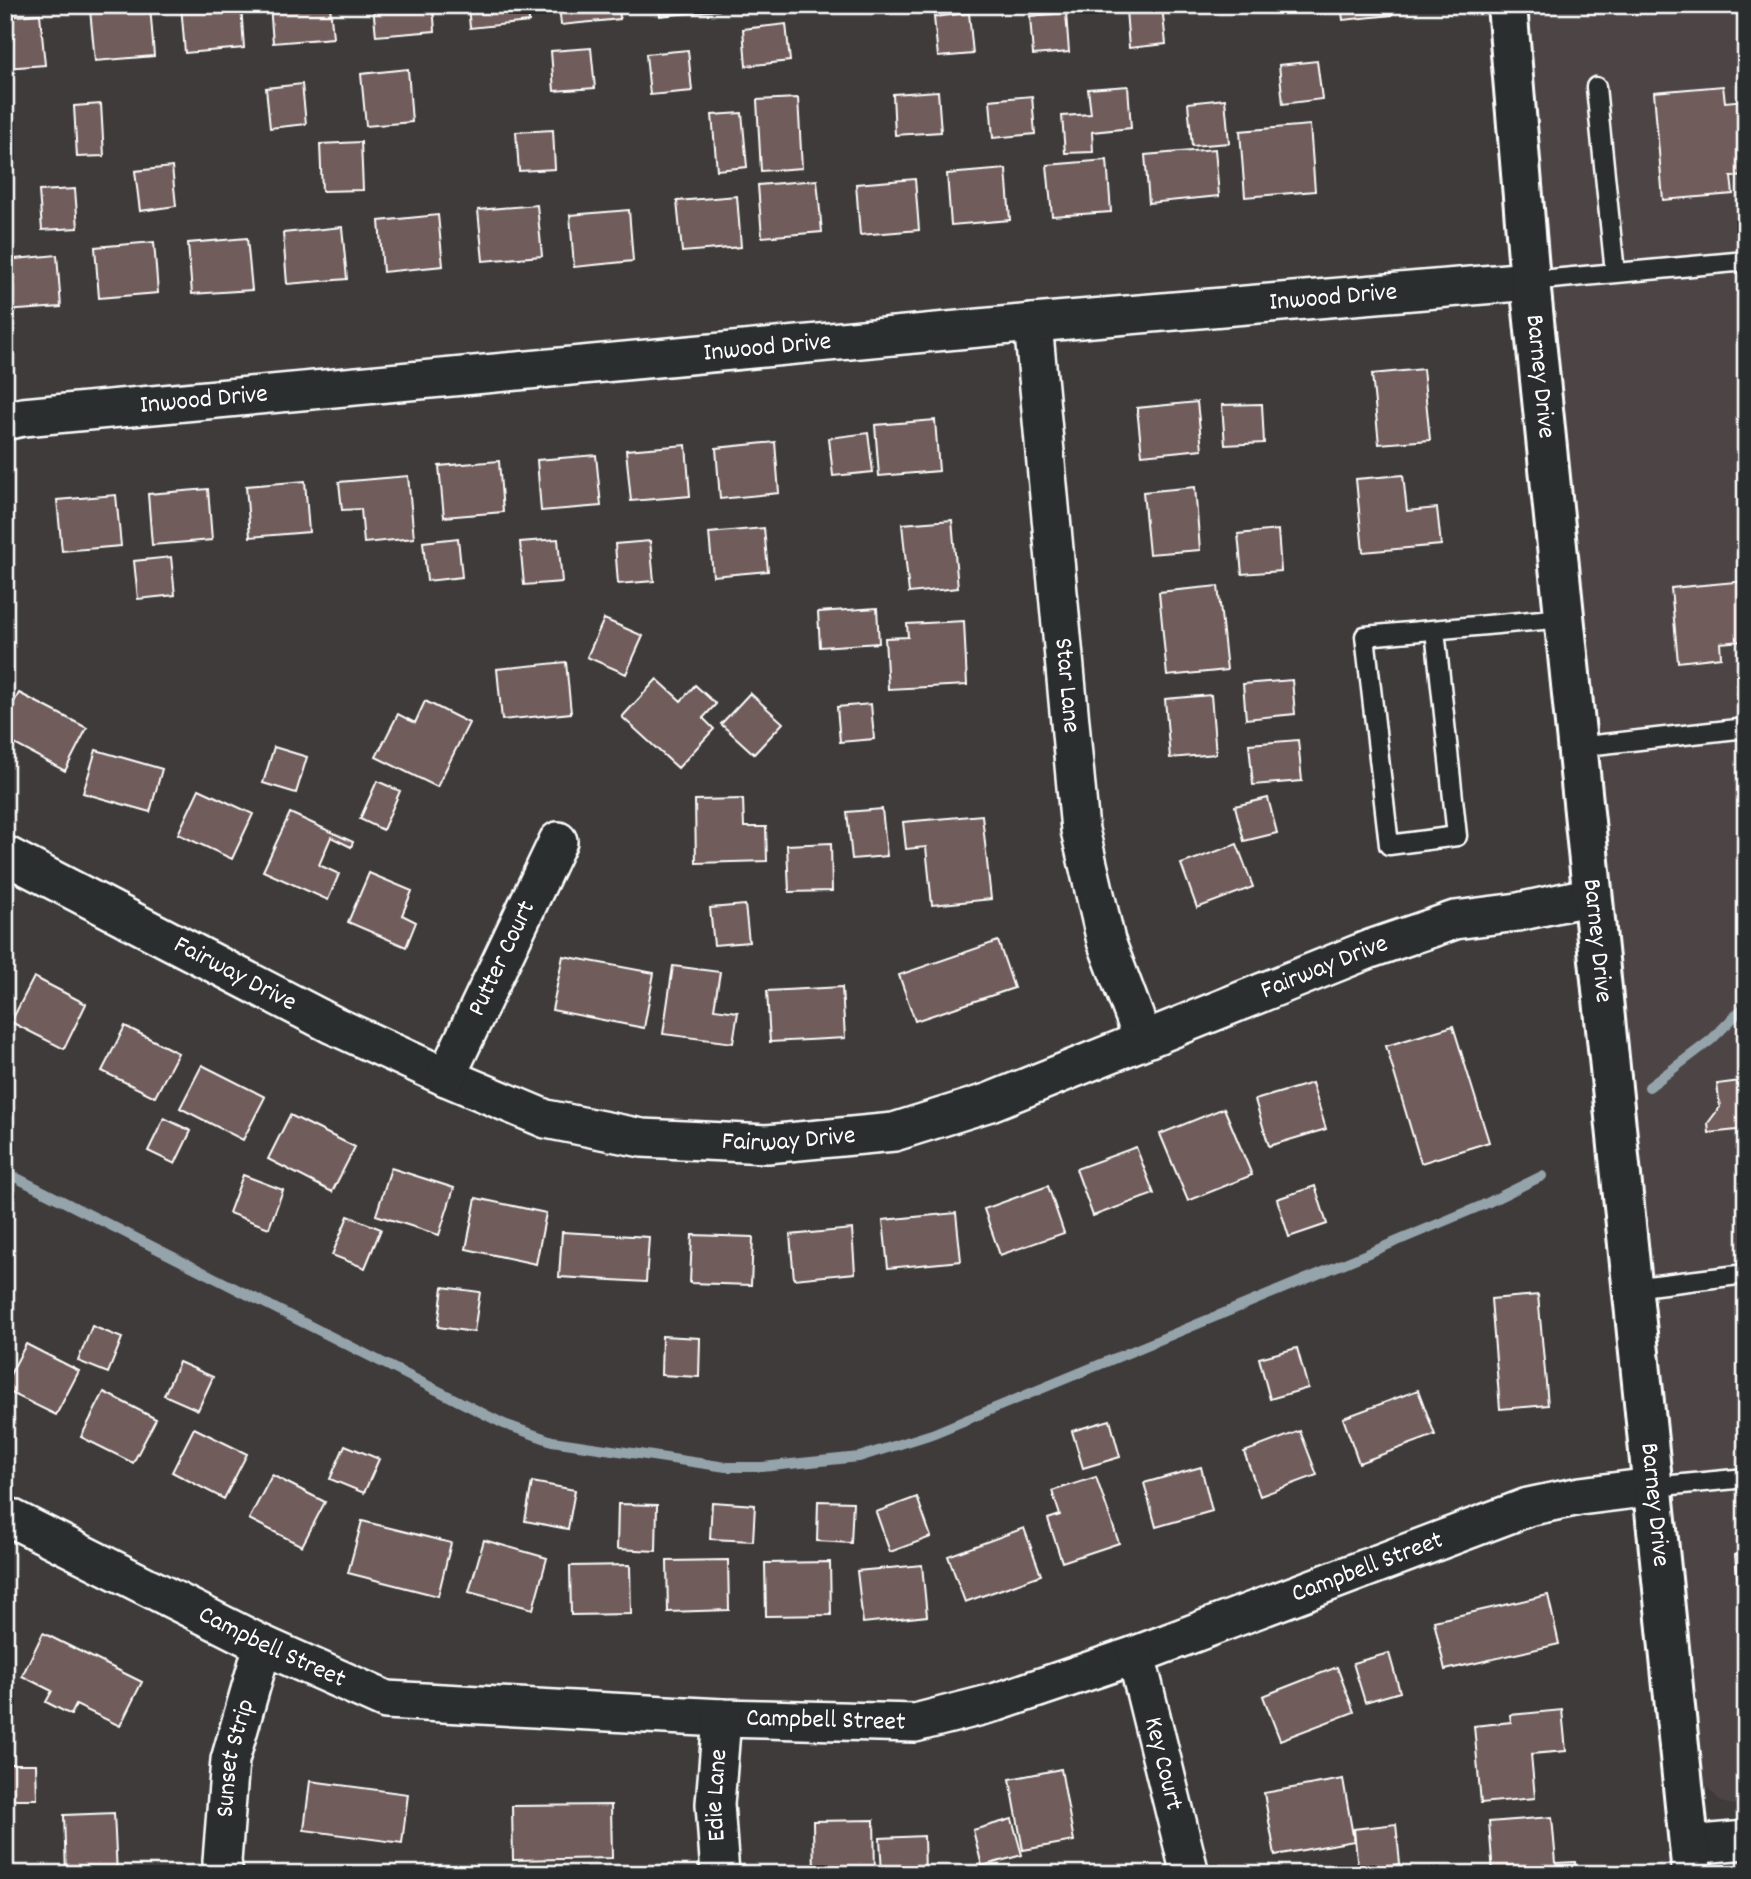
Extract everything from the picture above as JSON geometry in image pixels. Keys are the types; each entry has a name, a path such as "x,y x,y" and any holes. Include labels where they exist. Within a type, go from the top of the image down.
{"street":[{"name":"Barney Drive","path":"1507,5 1530,281 1690,1859"},
{"name":"Inwood Drive","path":"5,421 37,415 1033,323 1530,281"},
{"name":"Star Lane","path":"1033,323 1080,830 1106,941 1143,1039"},
{"name":"Putter Court","path":"446,1077 558,841"},
{"name":"Fairway Drive","path":"5,855 333,1025 546,1119 642,1138 767,1144 894,1132 989,1102 1370,949 1455,920 1518,912 1592,896"},
{"name":"Campbell Street","path":"5,1515 263,1645 386,1700 723,1717 915,1723 997,1702 1136,1655 1528,1507 1580,1496 1652,1487"},
{"name":"Sunset Strip","path":"223,1874 230,1760 263,1645"},
{"name":"Key Court","path":"1136,1655 1190,1874"},
{"name":"Edie Lane","path":"720,1874 715,1804 723,1717"},
{"path":"1690,1859 1746,1840"}],"lane":[{"path":"1596,87 1615,273"},
{"path":"1530,281 1746,261"},
{"path":"1435,629 1457,836 1389,845 1365,636 1435,629 1564,618"},
{"path":"1577,747 1746,728"},
{"path":"1632,1288 1746,1274"},
{"path":"1652,1487 1746,1478"}],"shaded area":[{"path":"1523,5 1746,5 1746,1808 1721,1802 1703,1782"},
{"path":"1746,1852 1746,1874 1722,1874 1724,1871"}],"building":[{"path":"150,5 154,56 95,61 90,10"},
{"path":"181,5 241,5 244,48 185,53"},
{"path":"270,5 330,5 333,38 273,43"},
{"path":"373,5 433,5 435,31 376,36"},
{"path":"468,5 528,5 529,22 470,28"},
{"path":"559,5 619,5 620,19 561,25"},
{"path":"659,5 718,5 719,10 660,16"},
{"path":"1341,5 1391,5 1392,15 1343,20"},
{"path":"1740,5 1746,5 1746,57 1744,57"},
{"path":"1162,6 1166,44 1129,48 1126,10"},
{"path":"969,13 973,54 938,57 934,17"},
{"path":"1066,13 1069,52 1033,55 1030,16"},
{"path":"40,14 45,65 5,68 5,17"},
{"path":"786,24 790,61 746,66 743,29"},
{"path":"591,48 595,88 554,91 551,51"},
{"path":"688,50 692,91 650,95 646,54"},
{"path":"1317,61 1322,99 1283,104 1279,65"},
{"path":"408,69 412,122 366,126 361,74"},
{"path":"302,84 306,124 270,128 266,88"},
{"path":"1128,86 1131,128 1092,132 1093,152 1065,153 1062,116 1091,114 1088,89"},
{"path":"1723,86 1725,102 1746,100 1746,176 1731,177 1733,194 1663,200 1654,92"},
{"path":"938,91 941,132 895,135 893,94"},
{"path":"1032,96 1035,134 993,138 990,100"},
{"path":"798,98 802,168 761,171 757,100"},
{"path":"1225,99 1229,143 1192,146 1188,103"},
{"path":"101,104 104,156 77,157 74,106"},
{"path":"742,113 747,167 717,170 712,115"},
{"path":"1310,125 1315,191 1245,197 1240,131"},
{"path":"553,130 555,169 519,171 516,132"},
{"path":"361,142 363,190 322,191 320,144"},
{"path":"1215,149 1219,196 1149,203 1145,155"},
{"path":"1107,160 1111,212 1052,216 1047,165"},
{"path":"172,167 176,206 140,211 135,171"},
{"path":"1006,169 1010,220 951,225 947,174"},
{"path":"915,179 919,230 860,235 856,184"},
{"path":"817,180 822,232 762,237 758,185"},
{"path":"75,189 78,228 42,230 39,191"},
{"path":"737,196 741,247 682,252 677,201"},
{"path":"537,205 542,256 483,261 478,210"},
{"path":"629,210 633,261 574,267 570,215"},
{"path":"438,215 443,266 383,272 379,221"},
{"path":"342,227 347,279 287,284 283,233"},
{"path":"247,238 252,290 192,294 188,243"},
{"path":"154,242 158,293 99,298 95,247"},
{"path":"57,255 61,307 5,311 5,260"},
{"path":"1423,369 1430,440 1379,444 1372,374"},
{"path":"1197,402 1202,449 1142,455 1137,408"},
{"path":"1262,404 1264,443 1225,445 1222,405"},
{"path":"935,420 939,471 879,476 875,425"},
{"path":"868,433 873,472 833,476 829,438"},
{"path":"775,442 779,493 720,499 716,448"},
{"path":"686,445 690,496 631,501 626,450"},
{"path":"596,455 601,506 541,511 537,460"},
{"path":"499,461 503,512 444,517 439,466"},
{"path":"1403,475 1407,511 1437,508 1441,545 1363,552 1356,479"},
{"path":"408,476 414,538 364,543 361,509 342,510 339,482"},
{"path":"305,481 309,532 250,537 246,486"},
{"path":"1195,487 1200,550 1149,554 1143,492"},
{"path":"208,489 212,540 152,545 148,494"},
{"path":"116,495 121,546 62,551 57,500"},
{"path":"952,520 958,588 909,593 902,524"},
{"path":"764,528 768,571 713,576 709,533"},
{"path":"1278,530 1281,571 1242,574 1238,534"},
{"path":"458,538 462,577 427,581 423,542"},
{"path":"558,539 562,582 524,585 520,542"},
{"path":"650,541 654,581 618,584 615,544"},
{"path":"171,557 175,595 138,599 134,561"},
{"path":"1746,581 1746,666 1742,641 1720,643 1721,657 1678,662 1671,588"},
{"path":"1218,586 1227,670 1167,676 1159,592"},
{"path":"877,608 879,643 820,647 818,612"},
{"path":"604,619 643,636 626,674 587,657"},
{"path":"964,621 967,685 888,689 885,638 908,637 907,624"},
{"path":"566,662 571,713 502,720 497,669"},
{"path":"657,679 681,701 695,685 716,704 703,718 714,729 678,768 622,717"},
{"path":"1292,680 1295,714 1246,719 1243,684"},
{"path":"19,693 87,728 65,771 5,739 5,718"},
{"path":"750,693 783,723 754,754 721,724"},
{"path":"1211,695 1216,754 1170,758 1165,699"},
{"path":"425,701 469,723 437,787 376,757 398,714 415,723"},
{"path":"871,704 874,739 840,742 837,707"},
{"path":"1298,740 1302,781 1253,785 1249,744"},
{"path":"274,747 307,757 296,793 263,783"},
{"path":"96,750 162,769 150,812 83,793"},
{"path":"377,781 400,791 383,830 360,819"},
{"path":"199,789 253,814 232,859 178,834"},
{"path":"1268,798 1277,833 1244,841 1235,806"},
{"path":"743,799 744,827 766,827 767,861 696,863 695,800"},
{"path":"882,809 887,856 852,859 847,812"},
{"path":"290,813 353,842 351,847 331,837 319,865 339,874 328,900 263,871"},
{"path":"982,815 991,899 932,905 926,847 906,849 903,822"},
{"path":"831,843 832,891 789,892 787,845"},
{"path":"1237,844 1253,887 1197,908 1181,864"},
{"path":"369,873 412,891 402,915 416,922 406,947 348,922"},
{"path":"745,905 749,942 714,945 710,908"},
{"path":"998,941 1014,988 915,1021 899,975"},
{"path":"563,956 654,973 644,1028 552,1010"},
{"path":"673,966 720,972 714,1009 738,1012 733,1043 663,1034"},
{"path":"34,977 86,1004 64,1049 11,1022"},
{"path":"842,987 845,1038 770,1042 767,991"},
{"path":"125,1026 178,1053 155,1097 102,1071"},
{"path":"1453,1026 1489,1142 1421,1163 1386,1046"},
{"path":"202,1065 265,1097 243,1140 180,1108"},
{"path":"1746,1074 1746,1129 1709,1133 1708,1123 1720,1107 1717,1084 1740,1081"},
{"path":"1312,1083 1326,1129 1269,1146 1255,1100"},
{"path":"1224,1108 1252,1175 1188,1201 1160,1134"},
{"path":"290,1115 355,1147 332,1192 268,1159"},
{"path":"164,1118 191,1131 175,1164 148,1151"},
{"path":"1136,1147 1154,1194 1093,1216 1076,1169"},
{"path":"391,1168 454,1188 439,1235 376,1215"},
{"path":"243,1175 283,1190 269,1228 229,1213"},
{"path":"1048,1186 1064,1233 1000,1255 984,1209"},
{"path":"1315,1186 1327,1224 1289,1237 1277,1199"},
{"path":"476,1198 546,1213 536,1264 466,1249"},
{"path":"956,1213 961,1261 888,1268 883,1220"},
{"path":"348,1216 381,1229 365,1268 332,1255"},
{"path":"852,1229 855,1273 794,1279 790,1235"},
{"path":"562,1232 649,1237 646,1282 559,1277"},
{"path":"692,1235 753,1237 751,1285 690,1283"},
{"path":"443,1287 480,1292 474,1332 438,1327"},
{"path":"1538,1295 1548,1405 1500,1409 1491,1299"},
{"path":"92,1326 122,1338 108,1373 78,1361"},
{"path":"662,1336 700,1338 699,1377 661,1375"},
{"path":"26,1344 79,1371 56,1415 5,1390 5,1384"},
{"path":"1297,1348 1308,1388 1270,1399 1259,1358"},
{"path":"179,1362 213,1377 198,1410 164,1395"},
{"path":"1418,1390 1435,1435 1359,1463 1343,1418"},
{"path":"104,1392 156,1419 133,1463 81,1437"},
{"path":"1110,1420 1120,1457 1083,1468 1072,1431"},
{"path":"194,1428 247,1454 224,1499 172,1472"},
{"path":"1300,1431 1317,1475 1260,1496 1244,1452"},
{"path":"345,1445 379,1459 364,1493 330,1479"},
{"path":"1201,1467 1212,1511 1156,1527 1144,1483"},
{"path":"272,1475 325,1502 302,1546 249,1519"},
{"path":"1096,1477 1119,1543 1062,1562 1048,1519 1060,1515 1052,1491"},
{"path":"532,1482 575,1490 568,1529 525,1521"},
{"path":"917,1497 931,1537 890,1552 876,1512"},
{"path":"818,1501 853,1502 851,1543 817,1541"},
{"path":"712,1502 755,1505 753,1541 710,1539"},
{"path":"618,1504 657,1505 656,1551 617,1549"},
{"path":"362,1521 451,1543 438,1596 348,1573"},
{"path":"1024,1528 1041,1575 965,1602 948,1556"},
{"path":"484,1540 547,1558 533,1609 469,1592"},
{"path":"1746,1554 1746,1657 1745,1657 1735,1555"},
{"path":"728,1560 729,1610 668,1612 667,1561"},
{"path":"830,1562 831,1615 766,1616 765,1563"},
{"path":"630,1565 631,1614 571,1615 570,1566"},
{"path":"922,1565 927,1616 863,1623 857,1571"},
{"path":"1548,1595 1559,1644 1445,1670 1434,1621"},
{"path":"43,1633 142,1682 120,1726 76,1705 71,1715 46,1702 52,1691 22,1676"},
{"path":"1389,1653 1400,1692 1365,1702 1353,1663"},
{"path":"1337,1667 1354,1712 1280,1740 1263,1696"},
{"path":"1562,1710 1566,1751 1531,1754 1535,1798 1481,1803 1474,1726 1511,1722 1510,1715"},
{"path":"5,1764 36,1764 37,1799 5,1799"},
{"path":"1061,1769 1074,1841 1023,1850 1010,1779"},
{"path":"1343,1779 1354,1841 1275,1855 1264,1793"},
{"path":"310,1781 408,1794 402,1843 304,1830"},
{"path":"611,1805 612,1858 513,1860 512,1806"},
{"path":"114,1813 117,1874 66,1874 64,1815"},
{"path":"1552,1817 1556,1863 1575,1862 1576,1874 1493,1874 1489,1822"},
{"path":"1012,1819 1022,1855 982,1866 973,1830"},
{"path":"874,1820 875,1874 814,1874 813,1821"},
{"path":"1396,1824 1400,1864 1358,1869 1354,1829"},
{"path":"924,1836 925,1874 882,1874 880,1838"},
{"path":"374,1870 375,1874 337,1874"}],"waterway":[{"path":"1649,1087 1711,1040 1746,1005"},
{"path":"5,1172 504,1424 552,1441 726,1467 762,1467 859,1457 932,1434 1483,1205 1542,1176"}]}
